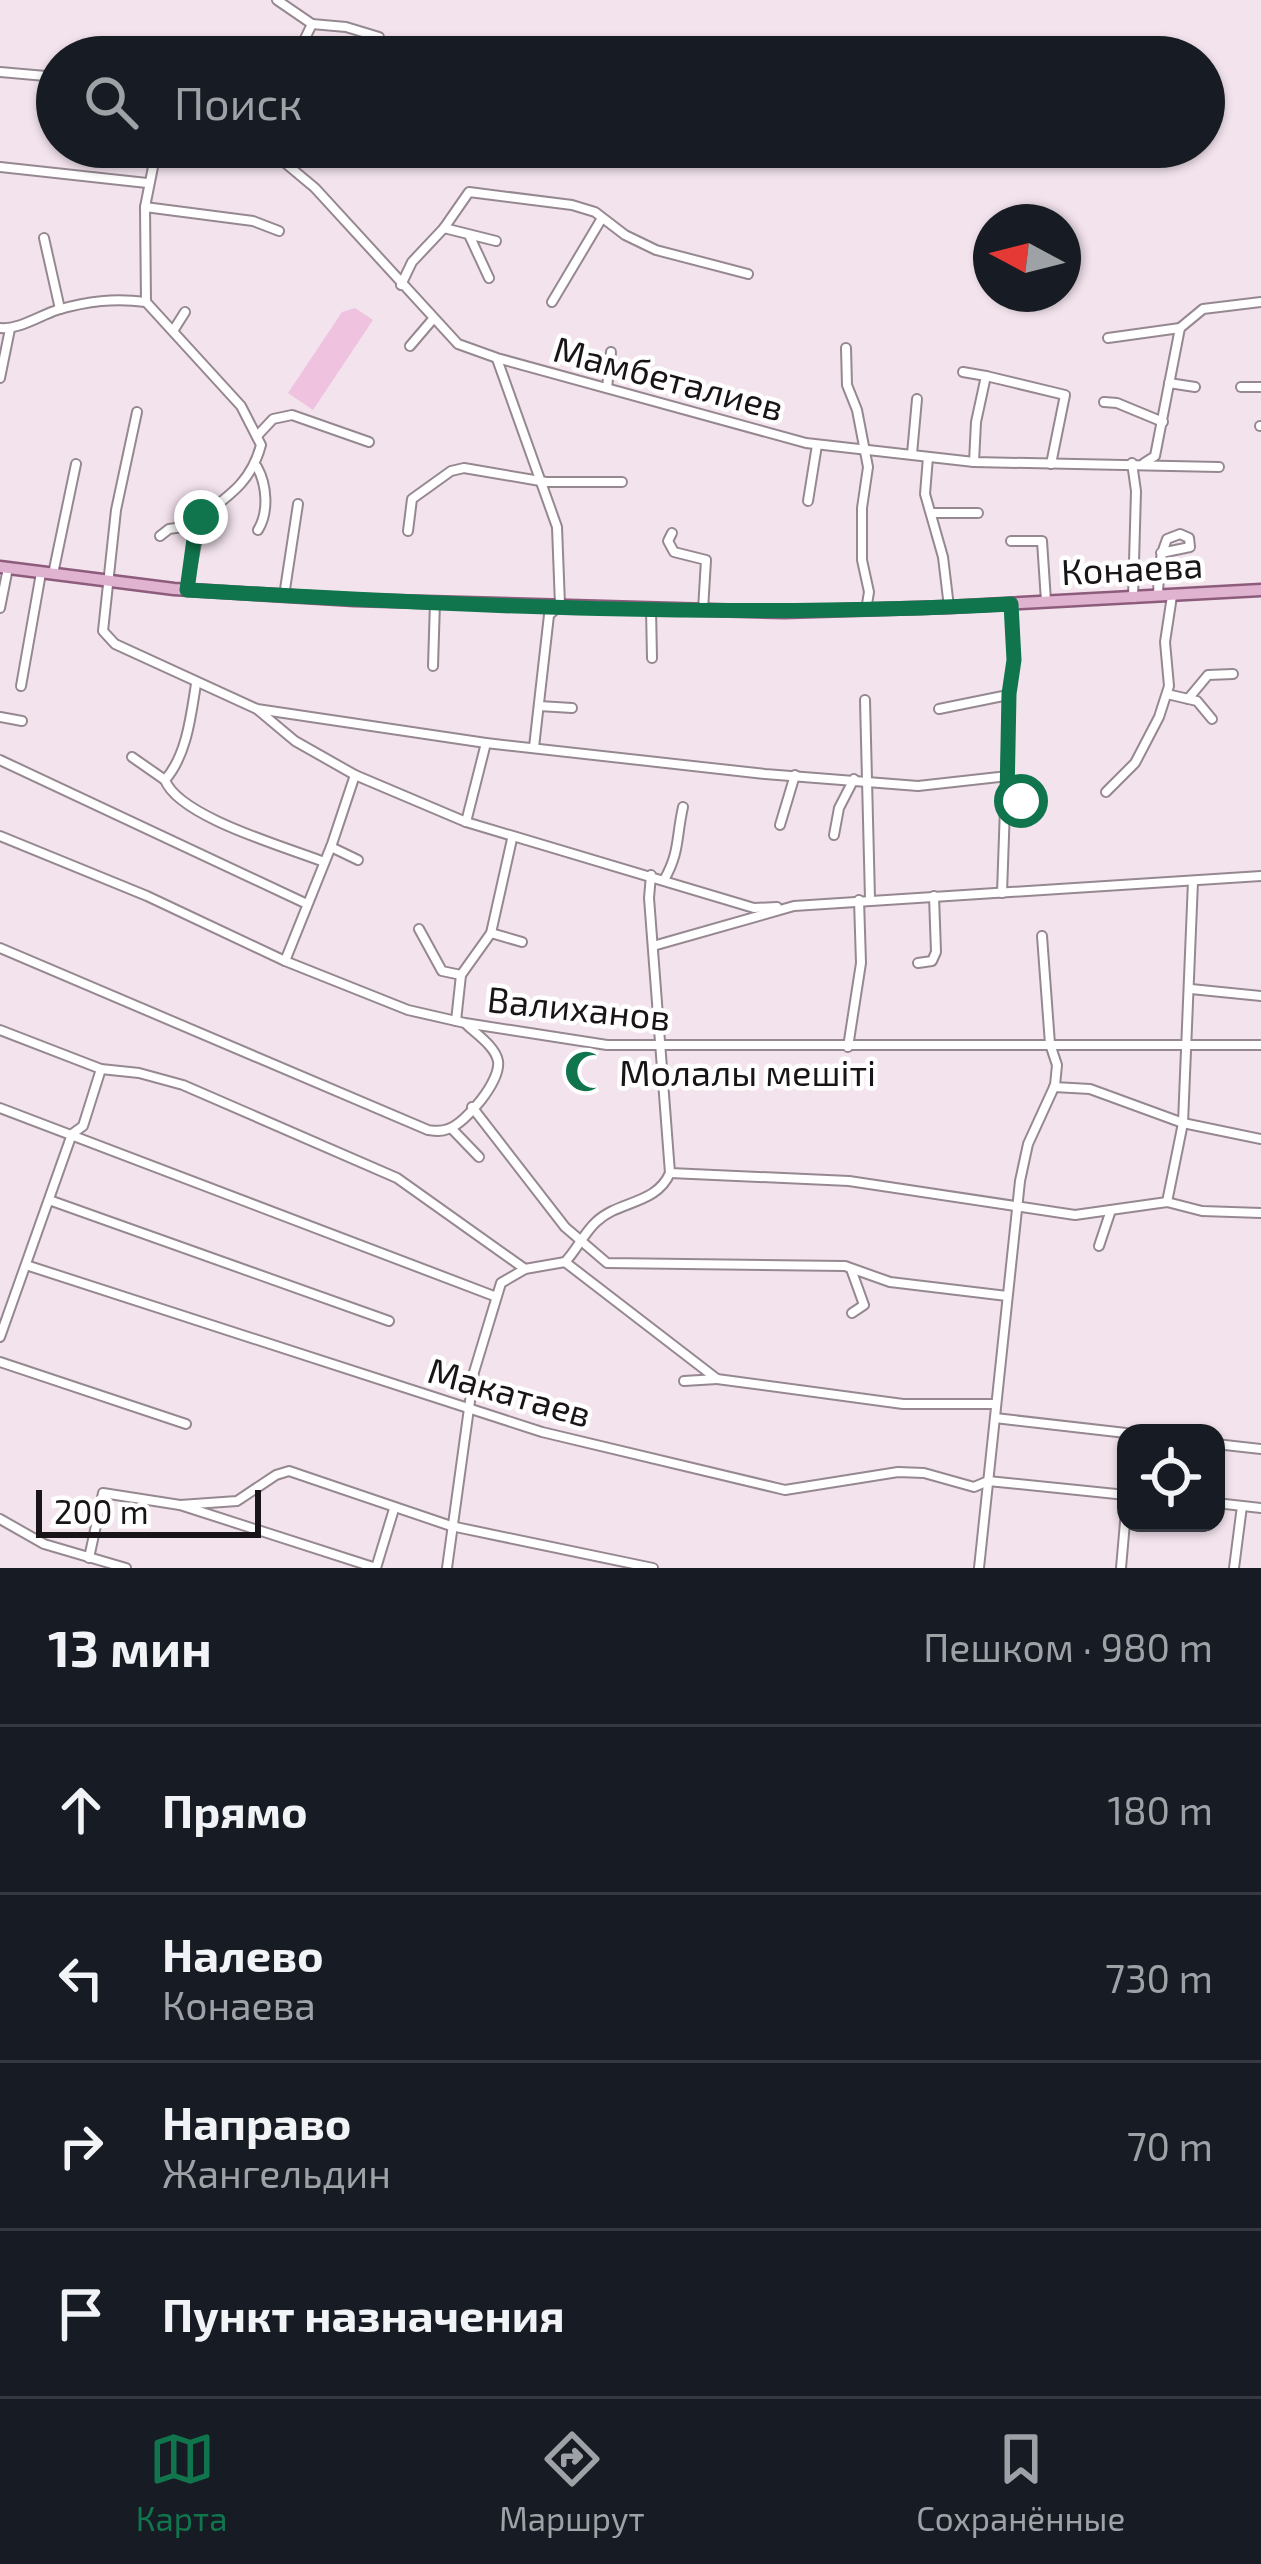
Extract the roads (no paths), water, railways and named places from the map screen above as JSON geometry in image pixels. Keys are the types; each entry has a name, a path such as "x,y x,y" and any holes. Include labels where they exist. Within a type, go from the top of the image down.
{"main road":[{"name":"Конаева","path":"4,567 187,590 284,596 703,610 950,608 1261,590"}],"street":[{"path":"277,0 312,24 376,36"},
{"path":"306,36 312,24"},
{"path":"0,71 36,75"},
{"path":"0,166 147,183"},
{"path":"146,302 145,207 151,168"},
{"name":"Мамбеталиев","path":"291,168 458,344 497,358 817,445 974,462 1220,467"},
{"path":"401,285 412,262 469,192 572,205 656,250 748,274"},
{"path":"145,207 253,220 279,231"},
{"path":"552,302 602,218"},
{"path":"444,228 496,241"},
{"path":"470,236 489,278"},
{"path":"44,238 60,309"},
{"path":"0,378 5,328 106,298 146,302 241,406 261,445 256,465 236,493 201,517 187,590"},
{"path":"1108,338 1180,328 1203,309 1261,302"},
{"path":"173,331 185,312"},
{"path":"410,346 433,319"},
{"path":"1132,598 1137,463 1154,457 1180,328"},
{"path":"846,348 847,386 857,410 868,467 862,520 862,560 869,592 866,610"},
{"path":"607,388 610,352"},
{"path":"497,358 557,527 560,605 549,615 534,747"},
{"path":"963,372 1065,394 1052,464"},
{"path":"974,462 986,376"},
{"path":"1168,383 1196,386"},
{"path":"1241,387 1261,386"},
{"path":"912,454 917,399"},
{"path":"1104,402 1163,422"},
{"path":"137,412 106,581 103,631 106,639 196,684 257,709 486,743 918,786 1008,776"},
{"path":"257,436 273,418 292,415 369,442"},
{"path":"808,501 817,445"},
{"path":"928,457 926,494 950,608"},
{"path":"21,686 76,464"},
{"path":"256,465 265,481 264,520 257,530"},
{"path":"408,531 412,499 464,467 538,481 622,482"},
{"path":"442,491 443,479"},
{"path":"284,596 298,504"},
{"path":"932,513 978,513"},
{"path":"160,536 169,529 198,524"},
{"path":"672,532 668,541 674,552 706,560 703,610"},
{"path":"1011,541 1042,541 1046,602"},
{"path":"1106,791 1135,763 1167,694 1165,596 1157,563 1161,553"},
{"path":"0,608 4,567"},
{"path":"433,666 435,602"},
{"path":"1002,892 1014,660 1011,604"},
{"path":"651,609 652,658"},
{"path":"1188,699 1208,675 1233,674"},
{"path":"165,779 190,725 196,684"},
{"path":"939,709 1009,694"},
{"path":"1167,694 1196,701 1212,719"},
{"path":"848,1047 861,963 866,700"},
{"path":"539,706 572,709"},
{"path":"257,709 295,741 355,775 466,822 754,908 1261,877"},
{"path":"0,717 22,721"},
{"path":"466,822 486,743"},
{"path":"132,757 165,779 168,789 212,818 324,862"},
{"path":"0,760 308,904"},
{"path":"285,961 355,775"},
{"path":"780,825 795,775"},
{"path":"834,836 839,808 855,778"},
{"path":"1007,797 1038,806"},
{"path":"664,880 677,857 683,807"},
{"name":"Валиханов","path":"0,836 147,896 285,961 408,1010 461,1022 607,1045 1261,1045"},
{"path":"446,1130 472,1107 496,1075 498,1061 492,1049 461,1022 461,975 491,933 512,838"},
{"path":"331,847 358,860"},
{"path":"447,1568 468,1409 501,1283 525,1269 565,1262 596,1222 651,1196 665,1186 670,1173 652,946 652,875"},
{"path":"1167,1202 1183,1123 1193,881"},
{"path":"918,963 932,961 936,952 934,896"},
{"path":"652,946 794,905"},
{"path":"419,928 442,971 461,975"},
{"path":"491,933 522,942"},
{"path":"979,1568 1016,1205 1028,1144 1054,1087 1057,1065 1050,1044 1042,936"},
{"path":"0,948 392,1118 446,1130 479,1157"},
{"path":"1191,989 1261,996"},
{"path":"0,1030 100,1069 139,1072 183,1085 397,1178 525,1269"},
{"path":"0,1337 72,1134 83,1126 100,1069"},
{"path":"1054,1087 1090,1090 1183,1123 1261,1139"},
{"path":"472,1107 543,1201 607,1264 850,1268 890,1282 1007,1297"},
{"path":"0,1108 494,1297"},
{"path":"670,1173 849,1181 1075,1215 1167,1202 1202,1211 1261,1213"},
{"path":"49,1199 388,1322"},
{"path":"1099,1246 1110,1213"},
{"path":"565,1262 717,1379"},
{"name":"Макатаев","path":"26,1265 542,1432 784,1490 898,1472 924,1473 974,1486 988,1481 1117,1494"},
{"path":"850,1268 864,1305 852,1313"},
{"path":"0,1362 186,1424"},
{"path":"684,1382 717,1379 903,1404 996,1404"},
{"path":"995,1418 1117,1432"},
{"path":"1225,1445 1261,1450"},
{"path":"180,1505 237,1501 289,1471 452,1526 653,1568"},
{"path":"89,1558 103,1492 180,1505 376,1568 394,1509"},
{"path":"1225,1504 1261,1508"},
{"path":"1234,1568 1242,1506"},
{"path":"0,1520 44,1544 126,1568"},
{"path":"1121,1568 1124,1532"}],"place":[{"name":"Молалы мешіті","path":"585,1071"}]}
